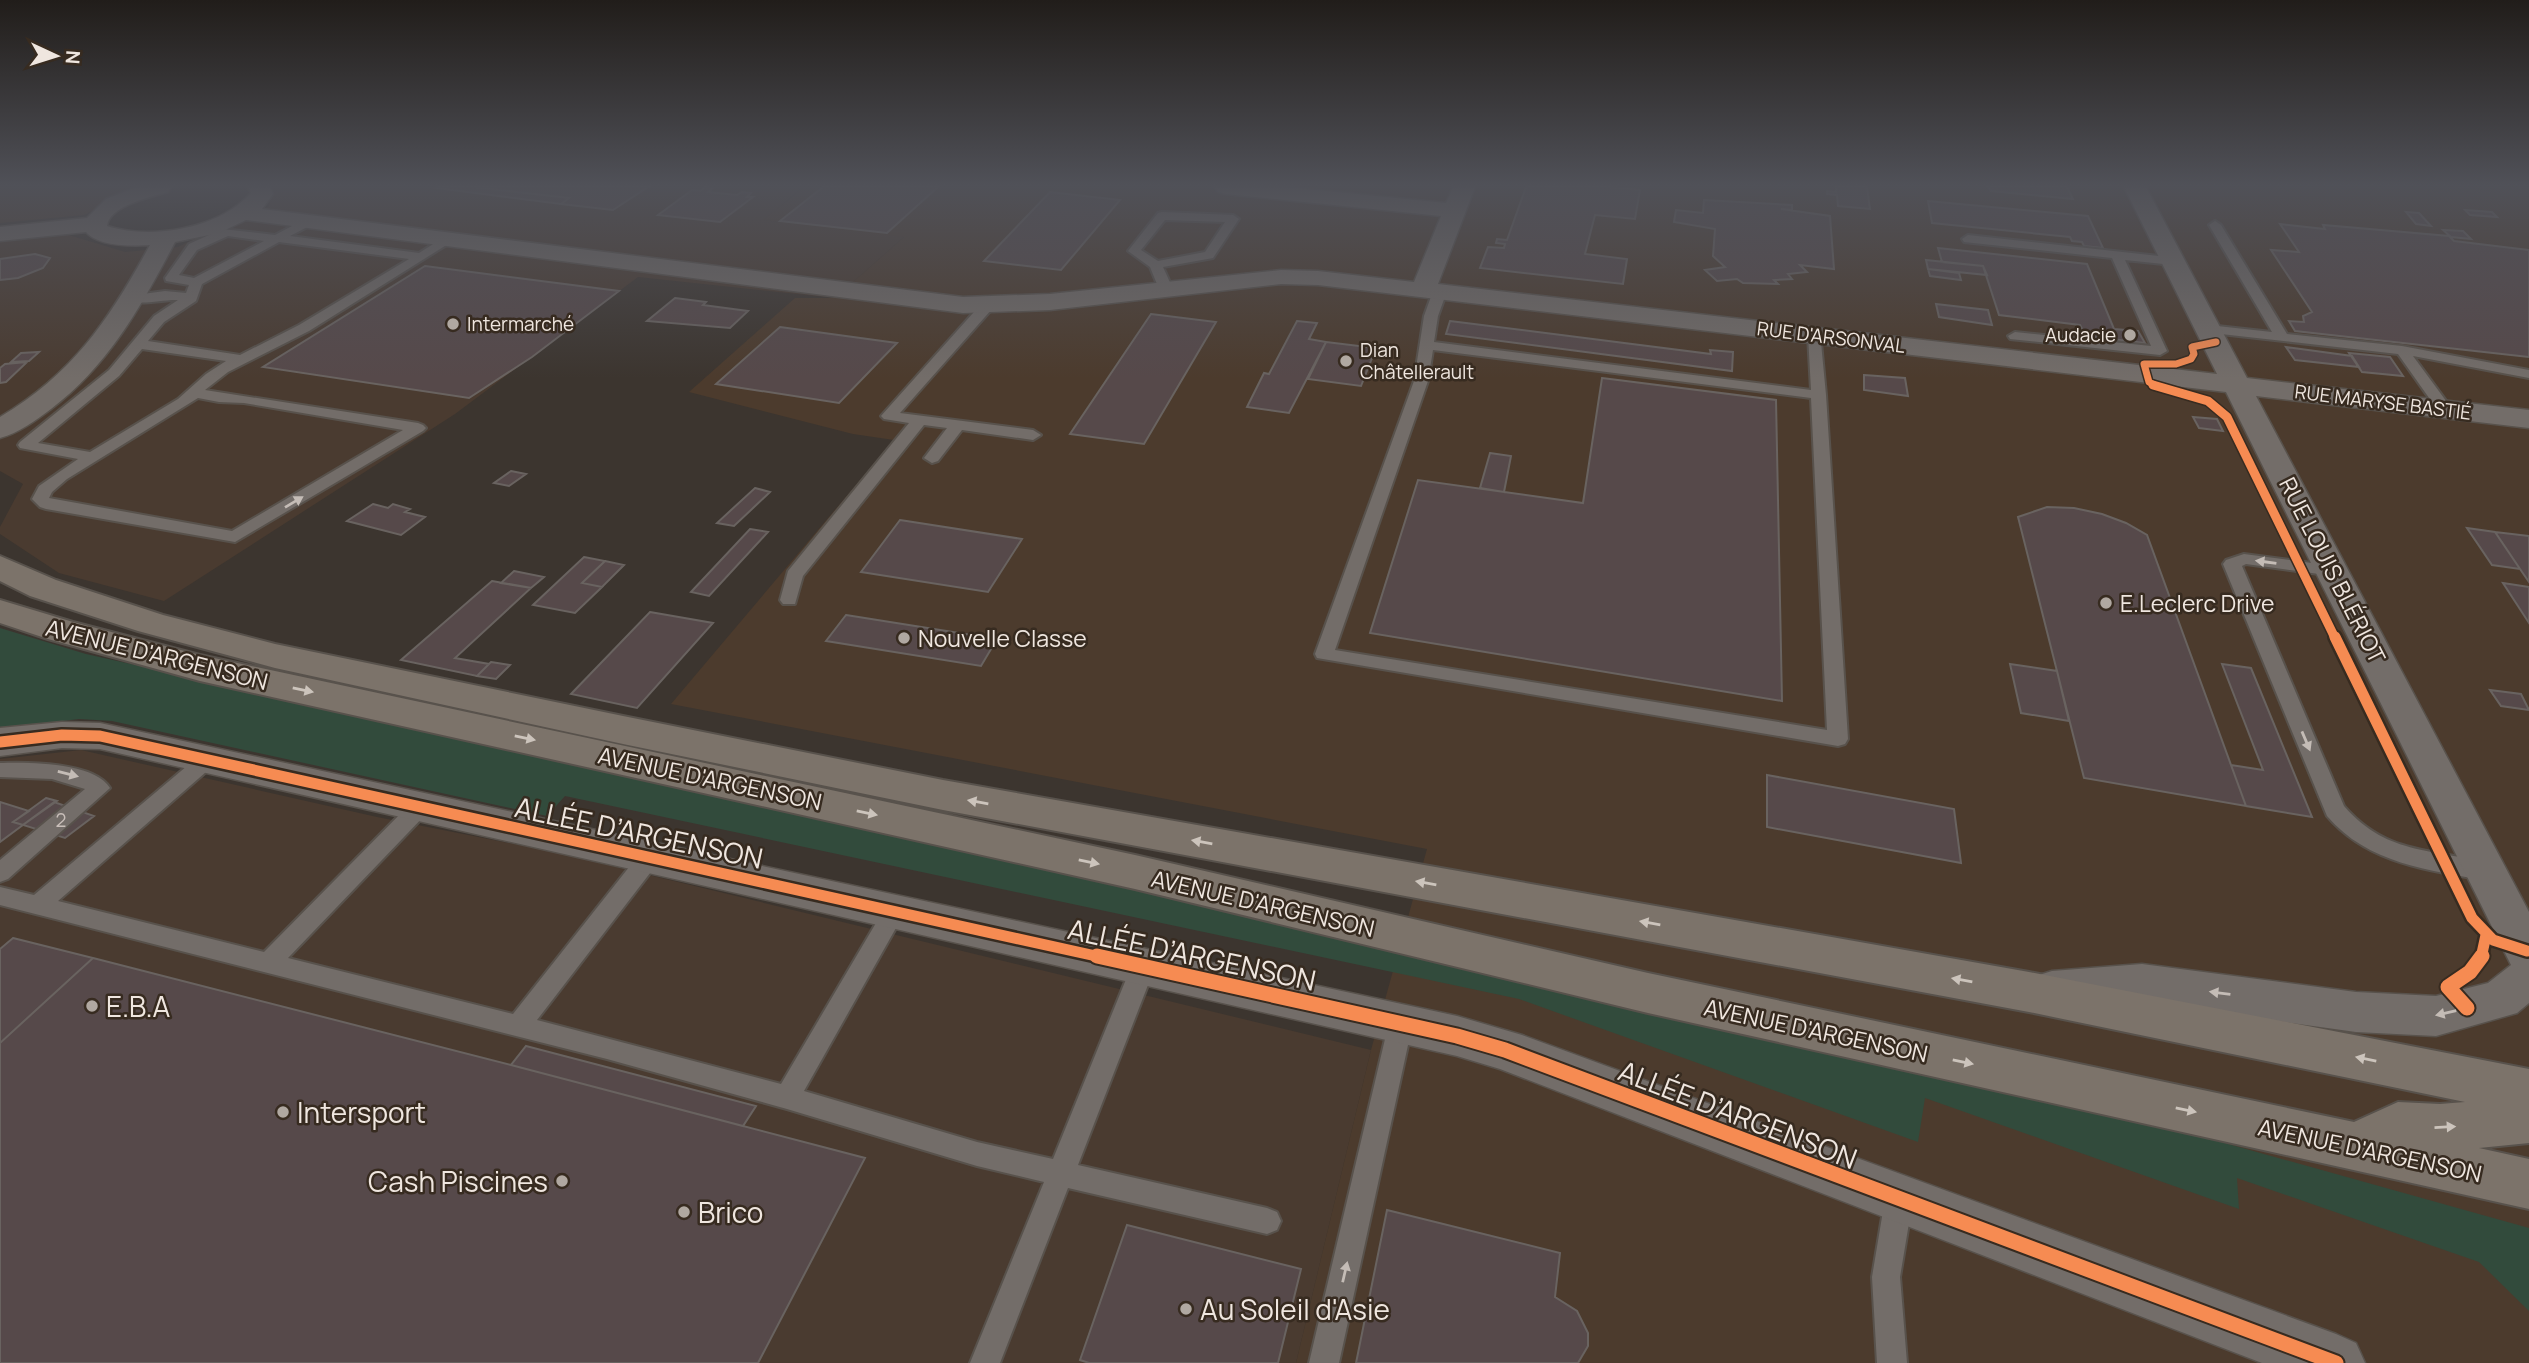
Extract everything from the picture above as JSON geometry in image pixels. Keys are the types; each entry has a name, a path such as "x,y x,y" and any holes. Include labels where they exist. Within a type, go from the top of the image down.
{"main road":[{"name":"AVENUE D'ARGENSON","path":"0,566 43,588 151,623 250,650 596,724 957,798 2029,992 2529,1092"},
{"name":"AVENUE D'ARGENSON","path":"0,611 61,631 200,668 1135,872 1648,993 2506,1180"},
{"path":"2357,1147 2398,1126 2440,1128 2529,1119"}],"street":[{"path":"0,429 57,392 99,351 133,299 159,251"},
{"name":"RUE D'ARSONVAL","path":"543,251 987,306 1299,277 1432,290 2238,385"},
{"path":"1432,290 1443,251"},
{"name":"RUE LOUIS BLÉRIOT","path":"2168,251 2334,570 2529,955"},
{"name":"RUE MARYSE BASTIÉ","path":"2238,385 2529,419"},
{"path":"0,441 28,413"},
{"name":"ALLÉE D’ARGENSON","path":"0,742 62,735 100,736 1401,1022 1505,1050 2336,1363"},
{"path":"2029,992 2142,983 2356,1012 2437,1016 2501,999 2529,977"},
{"path":"2506,1180 2529,1207"}],"lane":[{"path":"190,251 171,278 196,282 254,251"},
{"path":"373,251 421,257"},
{"path":"197,393 418,428 235,537 46,504 40,499 45,489 197,393 213,375 239,359 276,344 431,251"},
{"path":"1134,251 1156,265 1166,289"},
{"path":"1156,265 1209,255 1212,251"},
{"path":"2076,251 2173,261"},
{"path":"2230,251 2282,337"},
{"path":"2015,336 2160,351 2117,255"},
{"path":"93,457 26,445 114,373 159,319 191,298 196,282"},
{"path":"1432,290 1432,316 1421,381 1324,654 1838,739 1815,335"},
{"path":"133,299 165,295 191,298"},
{"path":"987,306 889,416 1033,435"},
{"path":"2208,329 2402,350 2529,374"},
{"path":"139,344 239,359"},
{"path":"1427,345 1819,395"},
{"path":"2402,350 2444,409"},
{"path":"789,600 794,575 920,420"},
{"path":"932,458 958,425"},
{"path":"2334,570 2244,559 2232,564 2334,810 2344,824 2360,838 2382,849 2407,857 2488,872"},
{"path":"37,906 206,760"},
{"path":"0,770 41,769 75,775 100,788 0,873"},
{"path":"267,965 419,807"},
{"path":"518,1026 649,858"},
{"path":"0,896 788,1097 977,1154 1267,1221"},
{"path":"788,1097 894,912"},
{"path":"985,1363 1143,967"},
{"path":"1324,1363 1401,1022"},
{"path":"1892,1363 1886,1277 1899,1199"}],"shaded area":[{"path":"0,251 889,251 835,298 638,277 455,414 164,601 59,573 0,534 0,527 23,484 0,471"},
{"path":"889,251 2529,251 2529,1363 1296,1363 1371,1050 1427,849 671,704 894,440 853,434 689,392 795,298 835,298"},
{"path":"81,750 377,817 550,851 1371,1050 1296,1363 0,1363 0,759"}],"green space":[{"path":"0,628 86,654 1068,873 1589,998 2189,1133 2529,1228 2529,1311 2479,1262 2237,1178 2239,1209 1925,1098 1918,1142 1519,999 565,796 547,816 112,721 79,719 0,729"}],"building":[{"path":"994,251 1077,251 1061,270 984,261"},
{"path":"1487,251 1586,251 1585,254 1627,259 1623,284 1480,268"},
{"path":"1713,251 1833,251 1834,269 1800,265 1807,272 1788,274 1792,279 1774,280 1778,284 1743,283 1737,279 1717,281 1705,270 1725,267 1713,256"},
{"path":"1939,251 1962,251 2087,264 2114,329 2138,331 2145,343 2086,336 2080,325 1999,315 1983,266 1942,262"},
{"path":"2271,251 2529,251 2529,357 2295,331 2289,321 2304,322 2303,316 2312,312"},
{"path":"35,254 50,258 43,268 18,278 0,280 0,259"},
{"path":"1926,260 1983,266 1987,275 1928,269"},
{"name":"Intermarché","path":"425,266 619,291 532,357 469,398 263,367"},
{"path":"1928,269 1959,273 1961,280 1930,276"},
{"path":"675,298 748,311 730,328 647,321"},
{"path":"1936,304 1988,310 1992,325 1939,317"},
{"path":"1151,314 1216,322 1144,444 1070,434"},
{"path":"1297,321 1317,323 1309,339 1326,342 1289,413 1247,407 1264,373 1269,374"},
{"path":"1450,321 1711,354 1710,350 1733,352 1732,371 1446,334"},
{"path":"780,327 897,343 839,403 716,384"},
{"path":"1326,342 1376,348 1361,386 1308,379"},
{"path":"2286,347 2352,356 2359,367 2295,360"},
{"path":"39,352 29,361 11,362 21,353"},
{"path":"2349,353 2390,357 2403,376 2362,372"},
{"path":"27,362 6,382 0,383 0,368 5,364"},
{"path":"1864,375 1905,378 1908,396 1864,390"},
{"path":"1602,378 1776,400 1782,701 1370,633 1418,480 1583,503"},
{"path":"2193,417 2217,419 2223,431 2199,428"},
{"path":"1490,453 1511,456 1504,492 1480,488"},
{"path":"511,471 526,474 509,486 494,483"},
{"path":"755,488 770,492 734,526 717,523"},
{"path":"373,504 388,508 393,504 410,509 405,512 425,517 401,535 347,521"},
{"name":"E.Leclerc Drive","path":"2047,507 2074,508 2102,514 2147,535 2246,806 2084,778 2018,517"},
{"path":"900,520 1022,539 988,592 861,572"},
{"path":"2467,528 2495,532 2520,569 2492,565"},
{"path":"750,529 768,532 709,596 691,592"},
{"path":"2495,532 2529,536 2529,582 2520,569"},
{"path":"584,557 605,561 582,583 602,587 575,613 533,605"},
{"path":"605,561 624,565 602,587 582,583"},
{"path":"514,571 544,577 531,588 501,583"},
{"path":"492,581 531,588 455,658 489,664 477,676 401,660"},
{"path":"2503,583 2529,587 2529,623"},
{"path":"650,612 713,623 637,708 571,694"},
{"path":"846,615 997,639 981,666 826,641"},
{"path":"491,662 510,665 496,679 477,676"},
{"path":"2010,664 2057,671 2069,721 2021,713"},
{"path":"2222,664 2251,668 2312,817 2246,806 2231,765 2263,770"},
{"path":"2490,690 2521,694 2529,710 2501,706"},
{"path":"1767,775 1954,809 1961,863 1767,827"},
{"path":"46,798 57,801 23,825 13,822"},
{"path":"0,802 29,811 13,822 23,825 0,842"},
{"path":"54,802 94,816 65,838 23,825"},
{"path":"13,938 93,958 0,1043 0,949"},
{"path":"93,958 865,1158 758,1363 0,1363 0,1043"},
{"path":"526,1046 756,1106 743,1126 511,1065"},
{"path":"1387,1210 1560,1253 1555,1297 1577,1311 1588,1333 1588,1346 1578,1363 1356,1363"},
{"path":"1127,1225 1301,1269 1278,1363 1089,1363 1080,1360"}],"cycle path":[{"path":"2216,342 2192,347 2194,354 2191,359 2176,364 2144,364 2149,382 2168,391 2208,401 2227,417 2466,908 2478,927 2493,940 2527,951"},
{"path":"0,742 62,735 100,736 1457,1036 1505,1050 2336,1363"},
{"path":"2467,1008 2448,987 2476,967 2483,953 2486,935"}],"place":[{"name":"Intermarché","path":"453,324"},
{"name":"Audacie","path":"2130,335"},
{"name":"Dian Châtellerault","path":"1346,361"},
{"name":"E.Leclerc Drive","path":"2106,603"},
{"name":"Nouvelle Classe","path":"904,638"},
{"name":"E.B.A","path":"92,1006"},
{"name":"Intersport","path":"283,1112"},
{"name":"Cash Piscines","path":"562,1181"},
{"name":"Brico","path":"684,1212"},
{"name":"Au Soleil d'Asie","path":"1186,1309"}]}
